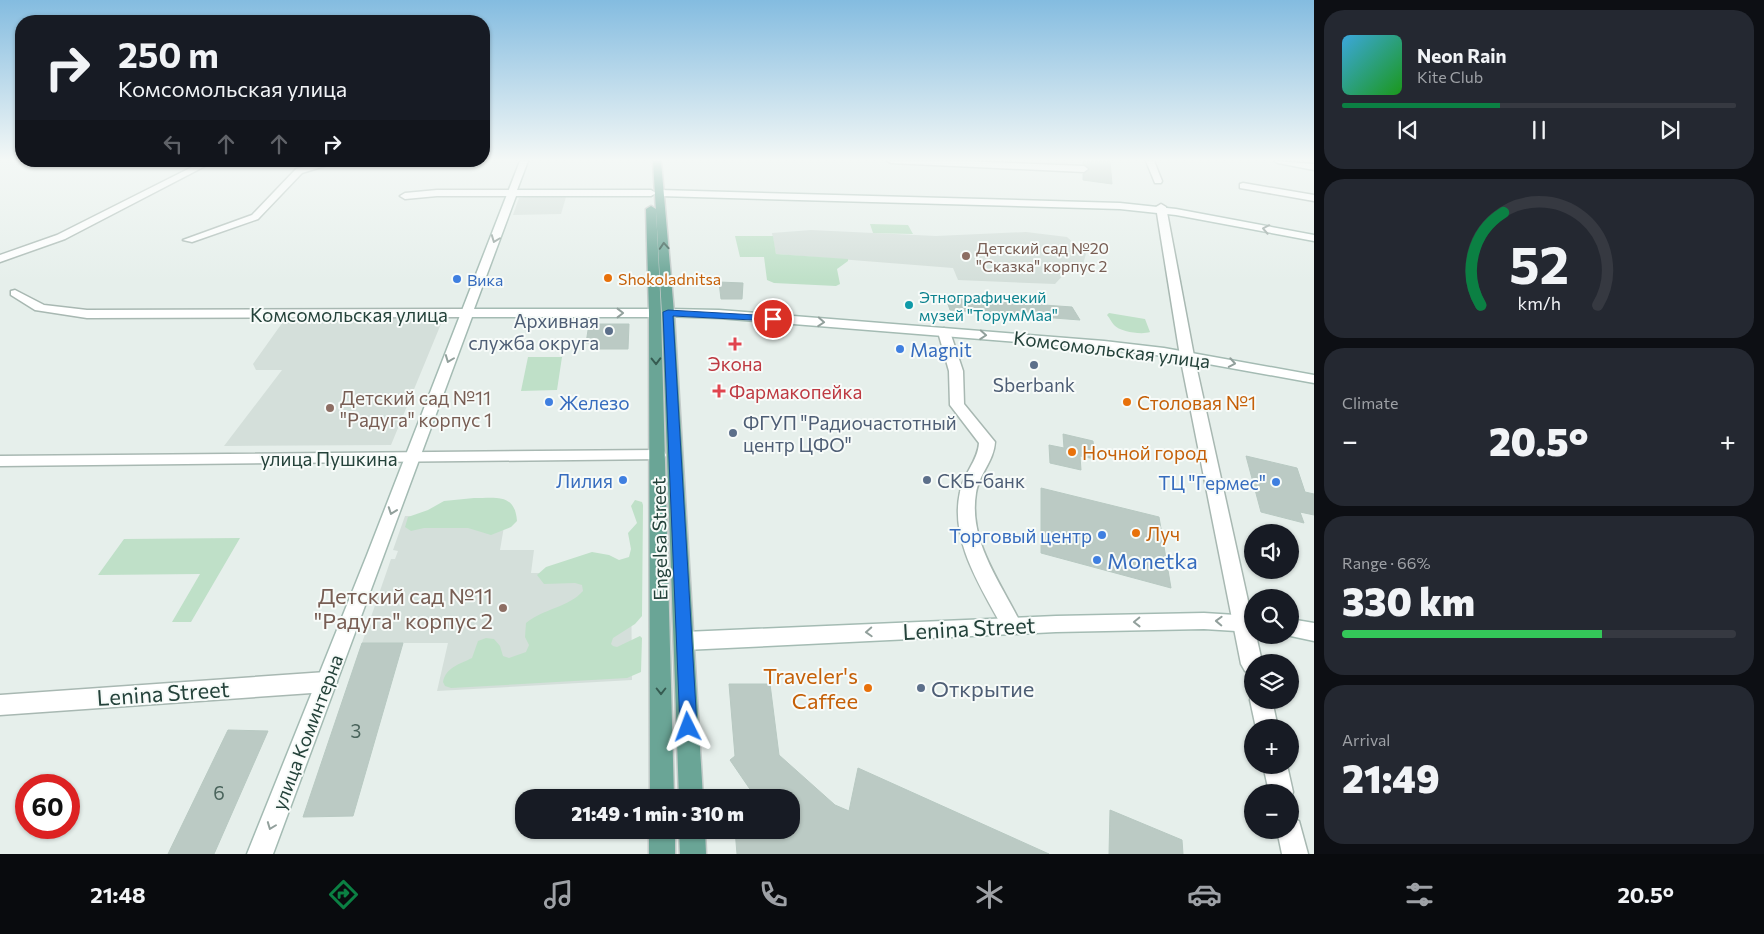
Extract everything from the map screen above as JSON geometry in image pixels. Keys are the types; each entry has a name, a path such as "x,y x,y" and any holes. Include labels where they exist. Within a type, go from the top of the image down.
{"main road":[{"name":"Engelsa Street","path":"656,201 662,312 685,641 691,789"},
{"name":"Engelsa Street","path":"662,312 658,455 662,789"},
{"path":"661,642 685,641"},
{"path":"662,839 662,854"},
{"path":"692,839 693,854"}],"street":[{"path":"0,259 61,237 133,201"},
{"path":"188,240 227,228 255,216 270,201"},
{"name":"улица Коминтерна","path":"260,854 510,201"},
{"path":"953,201 1110,205 1162,209 1314,238"},
{"path":"1162,209 1187,356 1244,605"},
{"name":"Комсомольская улица","path":"15,293 29,304 45,310 87,314 662,312 1104,344 1187,356 1314,379"},
{"path":"944,332 956,371 957,406 987,442 985,453 968,493 967,520 970,537 980,564 1012,626"},
{"name":"улица Пушкина","path":"0,461 658,455"},
{"name":"Lenina Street","path":"685,641 1012,626 1204,621 1244,623"},
{"path":"1299,630 1314,632"},
{"name":"Lenina Street","path":"0,705 326,682"},
{"path":"1292,839 1295,854"}],"shaded area":[{"path":"518,201 565,201 561,214 513,215"},
{"name":"Детский сад №20 \"Сказка\" корпус 2","path":"811,230 936,236 1026,232 1067,237 1086,254 1083,264 1068,270 1055,284 958,280 953,268 776,254 772,233"},
{"name":"Детский сад №11 \"Радуга\" корпус 1","path":"285,319 443,319 391,445 224,446 282,370 256,370 253,364"},
{"name":"Детский сад №11 \"Радуга\" корпус 2","path":"508,503 500,550 534,550 531,573 631,573 632,680 437,691 448,643 362,643 391,559 395,559 398,551 393,550 405,516 440,516"}],"green space":[{"path":"870,224 908,225 913,234 873,233"},
{"path":"735,236 773,236 776,254 848,259 848,261 837,269 840,284 836,286 774,283 767,280 764,257 740,257"},
{"path":"1109,313 1145,319 1150,332 1137,333 1121,329 1113,324 1107,315"},
{"path":"528,357 562,357 557,390 521,391"},
{"path":"497,498 508,501 513,506 517,521 511,527 491,535 468,528 424,528 411,531 405,527 408,517 428,510 444,501"},
{"path":"635,500 642,502 643,505 642,616 635,624 613,638 611,644 617,647 640,636 642,638 641,672 627,678 451,688 445,686 443,682 447,673 450,669 472,658 478,641 486,638 494,639 500,646 503,656 509,658 526,652 529,645 525,637 526,623 540,614 571,601 583,591 582,585 575,583 544,584 537,575 546,567 592,552 609,555 619,560 629,557 631,549 628,533 637,523 631,506"},
{"path":"240,538 191,622 172,622 200,574 98,575 124,539"}],"building":[{"path":"719,282 743,283 742,299 721,299"},
{"path":"946,298 1072,307 1080,320 950,310"},
{"name":"Архивная служба округа","path":"589,324 629,324 628,349 598,349 598,343 586,343"},
{"name":"Ночной город","path":"1063,434 1093,441 1095,459 1080,456 1081,470 1050,463 1049,445 1064,448"},
{"name":"ТЦ \"Гермес\"","path":"1246,456 1297,468 1305,492 1314,494 1314,515 1300,512 1304,523 1261,512"},
{"name":"Торговый центр","path":"1041,488 1159,517 1171,588 1041,553"},
{"path":"362,643 403,643 353,816 303,817"},
{"path":"729,684 770,684 779,755 835,805 849,811 858,768 1049,854 737,854 736,839 800,839 800,789 750,789 730,760 735,756"},
{"path":"228,730 268,731 214,854 168,854"},
{"path":"1110,810 1182,840 1183,854 1109,854"}],"place":[{"name":"Детский сад №20 \"Сказка\" корпус 2","path":"966,256"},
{"name":"Shokoladnitsa","path":"608,278"},
{"name":"Вика","path":"457,279"},
{"name":"Этнографичекий музей \"ТорумМаа\"","path":"909,305"},
{"name":"Архивная служба округа","path":"609,331"},
{"name":"Экона","path":"735,344"},
{"name":"Magnit","path":"900,349"},
{"name":"Sberbank","path":"1034,365"},
{"name":"Фармакопейка","path":"719,391"},
{"name":"Железо","path":"549,402"},
{"name":"Столовая №1","path":"1127,402"},
{"name":"Детский сад №11 \"Радуга\" корпус 1","path":"330,408"},
{"name":"ФГУП \"Радиочастотный центр ЦФО\"","path":"733,433"},
{"name":"Ночной город","path":"1072,452"},
{"name":"Лилия","path":"623,480"},
{"name":"СКБ-банк","path":"927,480"},
{"name":"ТЦ \"Гермес\"","path":"1276,482"},
{"name":"Луч","path":"1136,533"},
{"name":"Торговый центр","path":"1102,535"},
{"name":"Monetka","path":"1097,560"},
{"name":"Детский сад №11 \"Радуга\" корпус 2","path":"503,608"},
{"name":"Traveler's Caffee","path":"868,688"},
{"name":"Открытие","path":"921,688"}],"route":[{"path":"688,727 668,312 773,319"}]}
